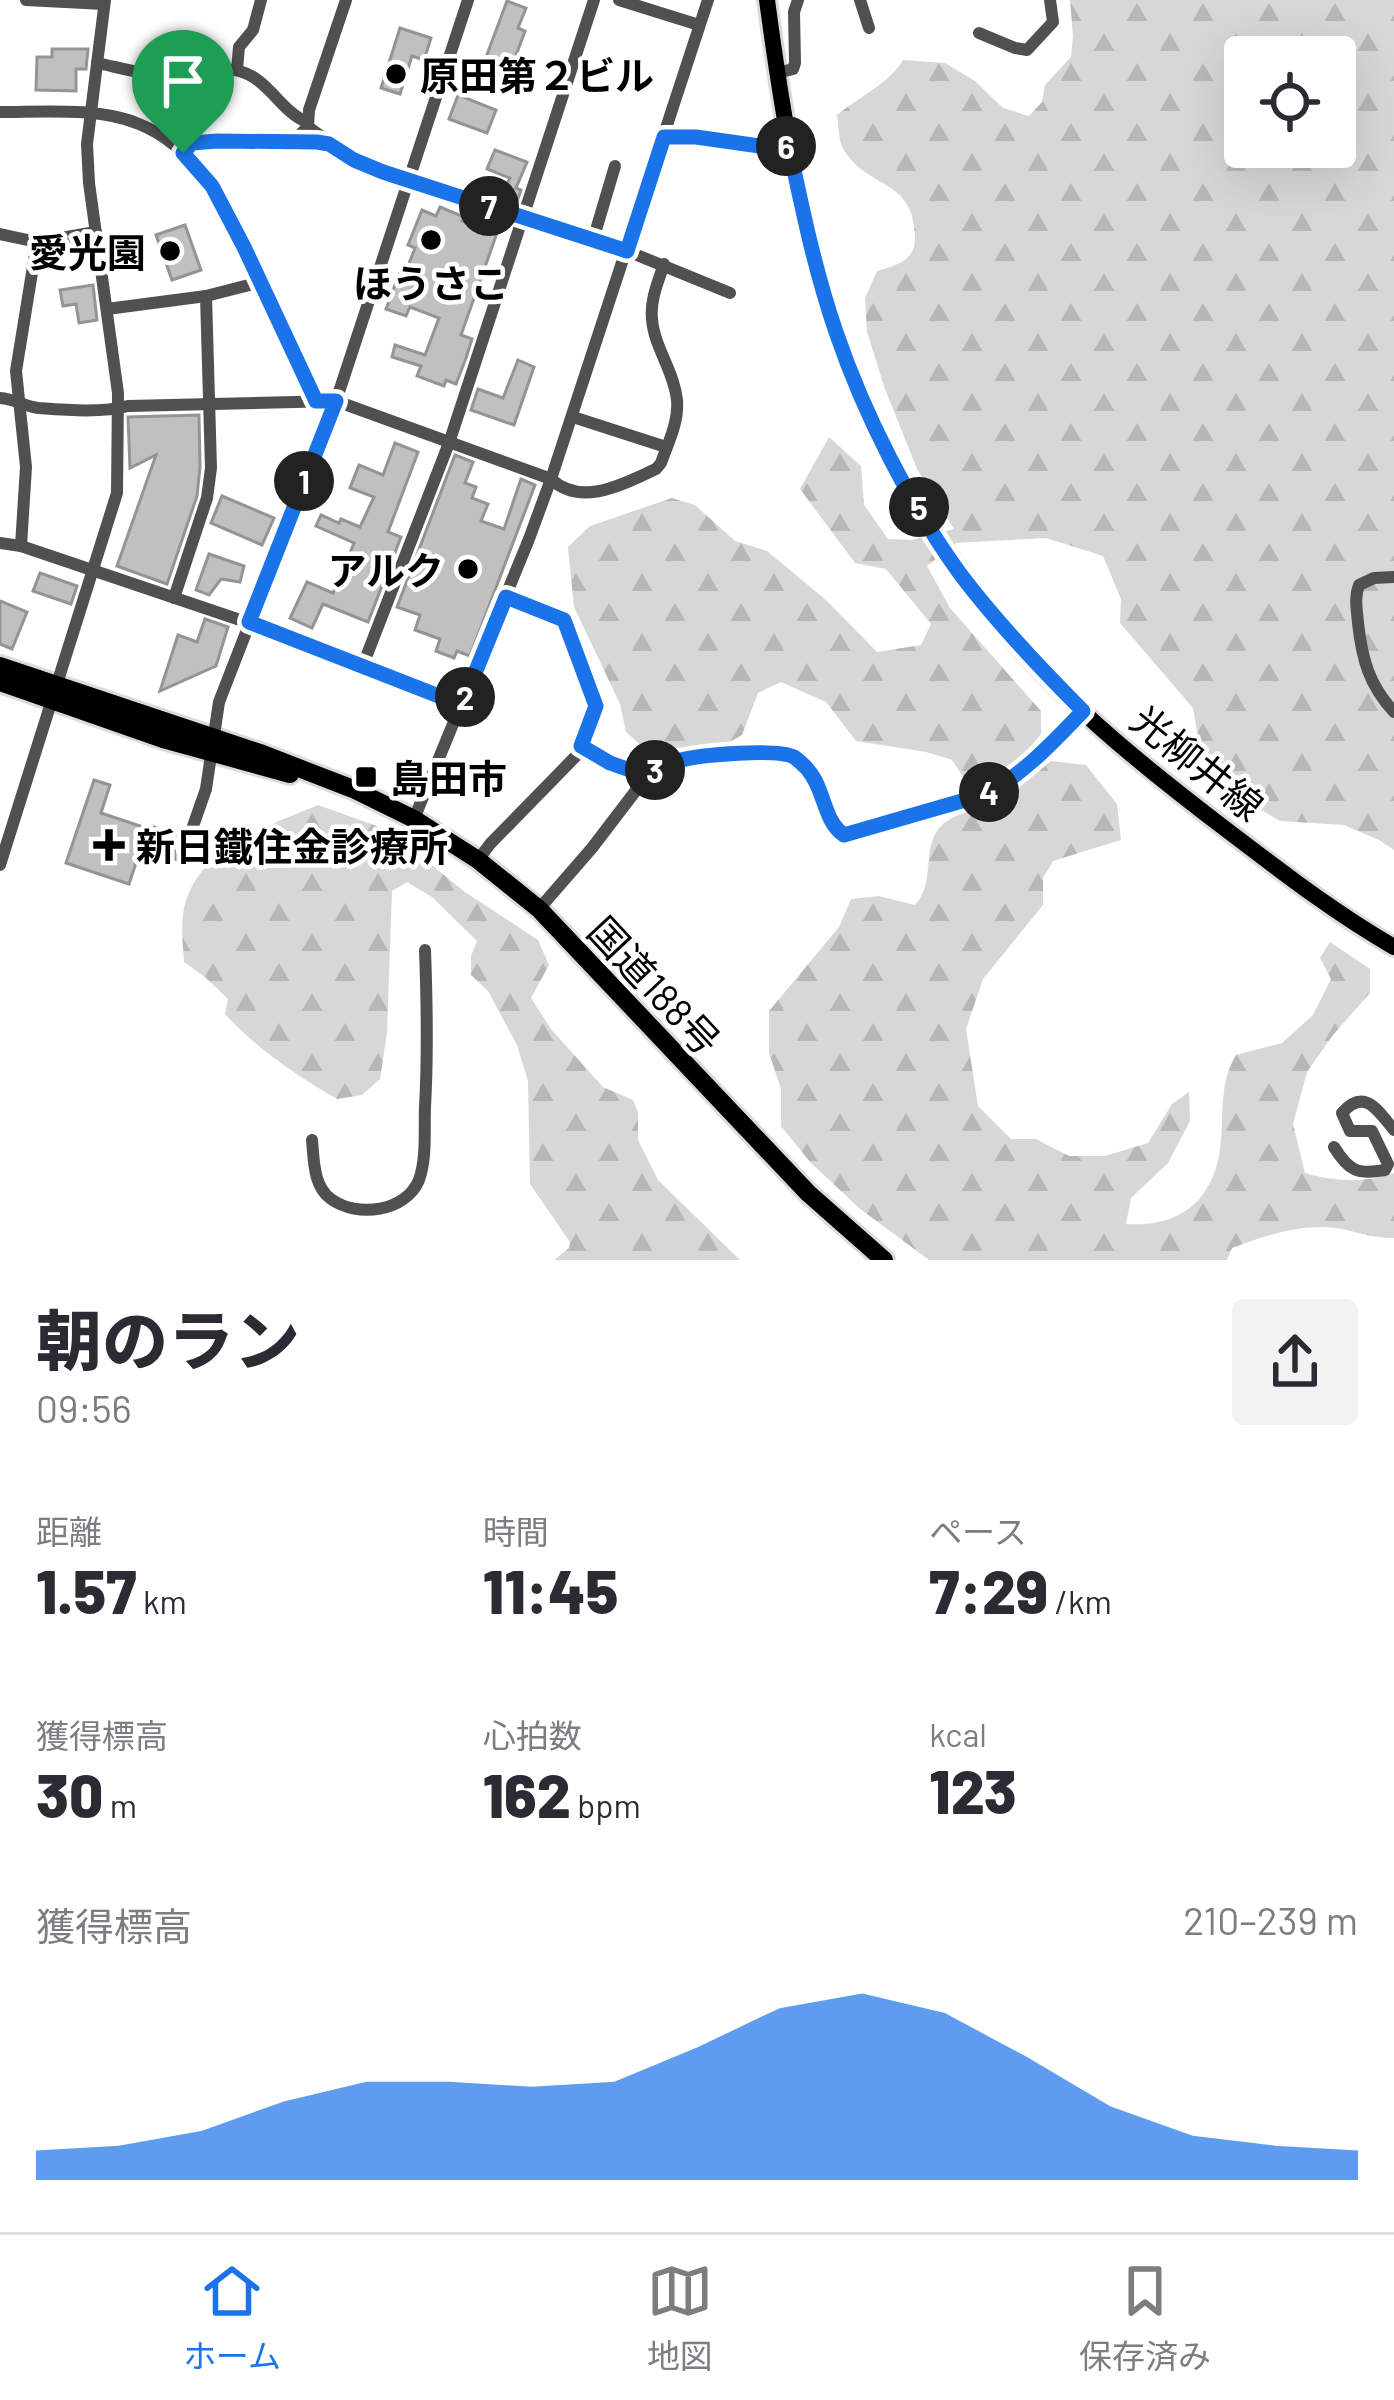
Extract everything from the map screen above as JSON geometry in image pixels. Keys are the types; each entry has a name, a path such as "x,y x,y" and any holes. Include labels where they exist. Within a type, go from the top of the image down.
{"highway":[{"name":"国道188号","path":"0,666 55,692 353,789 414,819 478,860 539,909 808,1193 884,1260"},
{"name":"国道188号","path":"0,682 55,692"}],"main road":[{"name":"光柳井線","path":"767,0 808,239 836,333 867,410 960,573 1019,646 1083,711 1292,880 1394,947"}],"street":[{"path":"0,865 118,493 119,408 88,183 87,144 104,2 26,0"},
{"path":"236,70 239,47 253,30 261,0"},
{"path":"293,141 308,125 346,0"},
{"path":"184,852 206,789 219,703 336,401 469,0"},
{"path":"363,665 449,443 594,0"},
{"path":"619,0 699,25"},
{"path":"414,819 551,479 708,0"},
{"path":"777,73 793,69 795,63 798,0"},
{"path":"860,0 869,28"},
{"path":"979,33 1028,50 1053,22 1050,0"},
{"path":"97,63 169,76 236,70 354,160 627,251 730,292"},
{"path":"0,112 71,112 137,123 183,153 212,186 316,401"},
{"path":"664,137 789,146"},
{"path":"183,153 192,143 205,142 329,144"},
{"path":"593,240 614,166"},
{"path":"0,234 37,242 96,232"},
{"path":"21,547 26,467 16,371 37,242"},
{"path":"0,398 32,407 119,408 336,401 551,479 558,486 604,492 656,469 677,416 671,374 651,315 664,264"},
{"path":"107,309 206,296 261,282"},
{"path":"174,598 207,498 211,468 206,296"},
{"path":"573,416 666,447"},
{"path":"0,543 249,622 462,705"},
{"path":"1394,577 1374,578 1359,585 1355,595 1362,657 1378,694 1394,712"},
{"path":"478,860 576,756 596,706 564,620 506,597"},
{"path":"539,909 647,776 683,759 776,753 794,757 820,787 834,829 844,835 986,794 1032,763 1083,711"},
{"path":"581,746 647,776"},
{"path":"0,810 16,816"},
{"path":"312,1139 317,1179 330,1198 357,1211 380,1209 418,1185 424,1156 429,1037 425,950"},
{"path":"1334,1147 1343,1162 1367,1174 1384,1170 1388,1164 1372,1131 1350,1131 1342,1114 1356,1102 1372,1105 1394,1130"}],"green space":[{"path":"1070,0 1394,0 1394,850 1344,825 1280,821 1214,782 1200,749 1193,708 1120,623 1121,599 1103,556 1046,538 956,543 927,566 950,608 1041,711 1041,734 1008,773 965,780 952,760 856,741 826,702 781,682 758,693 742,735 723,746 645,749 626,732 620,704 574,607 568,547 590,526 672,498 695,505 735,541 767,551 826,600 877,652 921,645 931,624 886,569 855,563 800,489 829,437 861,466 864,505 888,539 912,540 954,529 917,469 867,332 865,298 877,271 904,261 912,251 912,218 899,194 845,152 837,115 883,82 903,60 945,63 975,81 1003,108 1029,116 1042,102 1045,85 1071,57"},
{"path":"1050,761 1086,765 1117,804 1121,840 1053,861 1043,878 1043,905 983,979 966,1029 978,1106 1011,1139 1036,1139 1069,1156 1105,1156 1148,1143 1172,1104 1189,1092 1190,1121 1168,1163 1131,1198 1126,1224 1176,1216 1201,1197 1212,1180 1221,1144 1224,1090 1236,1055 1282,1043 1313,1015 1331,979 1320,958 1330,942 1370,969 1370,993 1307,1072 1293,1124 1305,1173 1350,1180 1394,1173 1394,1238 1310,1227 1232,1248 1227,1260 929,1260 859,1208 810,1162 781,1126 781,1089 769,1053 769,1011 839,927 851,899 879,896 915,905 922,896 935,833 942,825 1004,798"},
{"path":"318,805 388,830 465,892 538,940 549,965 531,998 551,1029 603,1087 633,1100 638,1140 658,1180 740,1260 554,1260 570,1242 530,1184 528,1081 517,1045 488,991 471,975 477,941 432,897 407,882 392,891 387,1033 380,1079 362,1095 337,1099 278,1061 225,1014 228,999 184,962 182,920 190,892 201,873 235,843"}],"building":[{"path":"507,1 526,8 518,28 525,31 508,77 482,68"},
{"name":"原田第２ビル","path":"400,28 431,38 424,60 412,56 400,94 381,88"},
{"path":"52,49 88,49 86,69 76,69 76,91 36,90 37,57 52,57"},
{"path":"458,95 496,110 487,133 449,119"},
{"path":"495,150 527,162 516,188 521,190 516,204 500,199 510,178 487,169"},
{"path":"440,207 464,217 462,221 497,233 461,335 472,339 466,358 456,384 446,380 444,386 417,376 421,366 392,357 395,345 425,355 439,318 410,307 406,316 386,309 415,248 408,245 422,210 436,216"},
{"path":"185,225 201,270 172,280 156,235"},
{"path":"93,285 97,320 79,323 76,304 63,306 60,290"},
{"path":"518,360 534,367 514,425 471,410 478,389 503,398"},
{"path":"199,415 197,496 167,584 117,566 156,455 130,468 128,417"},
{"path":"395,443 418,452 388,532 401,537 368,622 323,604 312,628 290,618 307,582 333,593 354,543 316,526 321,515 360,527 374,497 350,488 359,465 383,475"},
{"path":"455,455 473,462 465,483 476,487 472,498 488,504 481,521 504,529 521,479 535,485 470,656 457,651 454,658 436,651 440,639 415,630 420,615 397,607"},
{"path":"222,496 274,518 262,545 211,523"},
{"path":"209,554 244,566 240,582 221,579 209,595 196,590"},
{"path":"40,573 77,586 71,604 33,591"},
{"path":"0,601 27,612 12,649 0,644"},
{"path":"205,619 228,627 216,666 160,691 178,635 197,642"},
{"path":"94,780 110,785 101,813 179,835 174,850 177,860 141,848 129,884 66,863"}],"place":[{"name":"原田第２ビル","path":"396,74"},
{"name":"ほうさこ","path":"431,240"},
{"name":"愛光園","path":"170,251"},
{"name":"アルク","path":"468,569"},
{"name":"島田市","path":"366,777"},
{"name":"新日鐵住金診療所","path":"109,845"}],"route":[{"path":"664,137 789,146 808,239 836,333 867,410 960,573 1019,646 1083,711 1032,763 986,794 844,835 834,829 820,787 794,757 776,753 683,759 647,776 581,746 596,706 564,620 506,597 462,705 249,622 336,401 316,401 212,186 183,153 192,143 217,141 329,144 383,172 627,251 664,137"}]}
